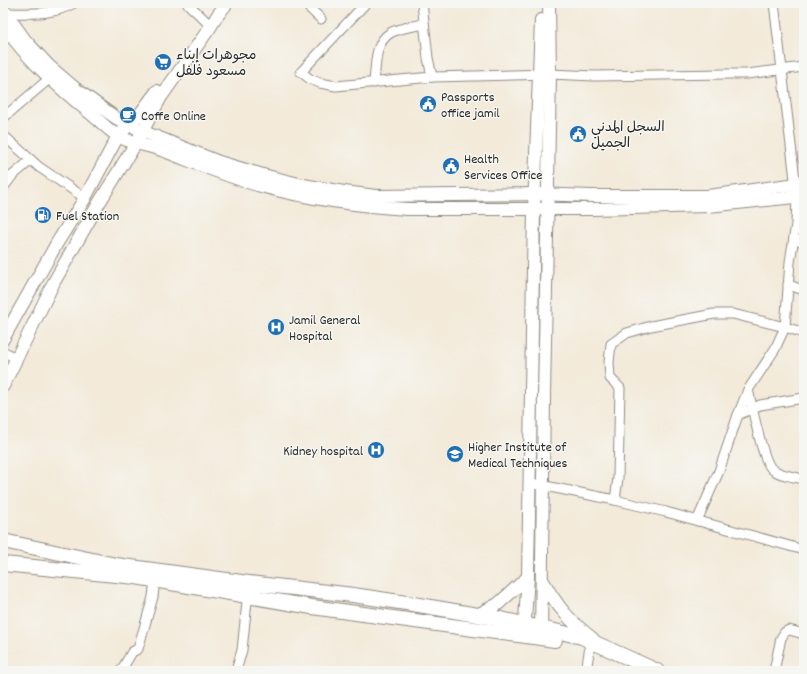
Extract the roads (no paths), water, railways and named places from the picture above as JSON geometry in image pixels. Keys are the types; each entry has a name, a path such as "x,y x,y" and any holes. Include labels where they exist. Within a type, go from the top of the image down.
{"main road":[{"path":"3,537 18,544"},
{"path":"3,541 116,565 248,589 312,607 525,630 589,642 597,648 614,652 657,671"},
{"path":"3,564 248,589 368,597 476,615 525,630"}],"street":[{"path":"5,11 44,13 63,9 74,3"},
{"path":"187,3 211,21"},
{"path":"3,339 118,136 145,107 169,72 227,3"},
{"path":"304,3 321,19"},
{"path":"366,3 302,72 310,79 327,85 336,86 432,77 544,74 594,76 727,74 804,67"},
{"path":"422,3 428,58 432,77"},
{"path":"541,3 548,195 541,633"},
{"path":"525,630 528,577 534,209 549,3"},
{"path":"697,521 719,471 748,390 775,350 785,327 788,286 800,190 781,70 774,3"},
{"path":"5,11 25,40 50,66 76,89 107,113 142,131 207,157 246,170 303,184 344,192 376,196 535,194 708,196 800,190"},
{"path":"3,386 6,372 17,359 54,282 99,203 172,80 211,21"},
{"path":"374,83 379,46 383,39 391,32 424,24"},
{"path":"3,25 50,79 118,136 136,143 155,147 254,184 289,192 342,202 377,207 407,209 548,209 708,206 800,190"},
{"path":"3,118 50,79"},
{"path":"3,136 39,167 84,198"},
{"path":"3,188 12,176 31,160"},
{"path":"794,241 804,240"},
{"path":"788,286 804,290"},
{"path":"615,500 618,478 620,388 610,378 609,362 611,344 628,333 651,326 714,314 733,314 804,333"},
{"path":"3,351 17,359"},
{"path":"748,390 765,456 771,469 804,479"},
{"path":"738,415 760,405 804,398"},
{"path":"530,483 615,500 804,550"},
{"path":"476,615 498,604 528,577"},
{"path":"121,671 132,652 138,649 153,597 155,580"},
{"path":"542,581 553,600 563,613 589,642 586,671"},
{"path":"236,671 242,650 248,589"},
{"path":"774,671 784,632 789,630 804,634"}],"place":[{"name":"مجوهرات إبناء مسعود فلفل","path":"163,62"},
{"name":"Passports office jamil","path":"428,104"},
{"name":"Coffe Online","path":"128,115"},
{"name":"السجل المدني الجميل","path":"578,134"},
{"name":"Health Services Office","path":"451,166"},
{"name":"Fuel Station","path":"43,215"},
{"name":"Jamil General Hospital","path":"276,327"},
{"name":"Kidney hospital","path":"376,450"},
{"name":"Higher Institute of Medical Techniques","path":"455,454"}]}
